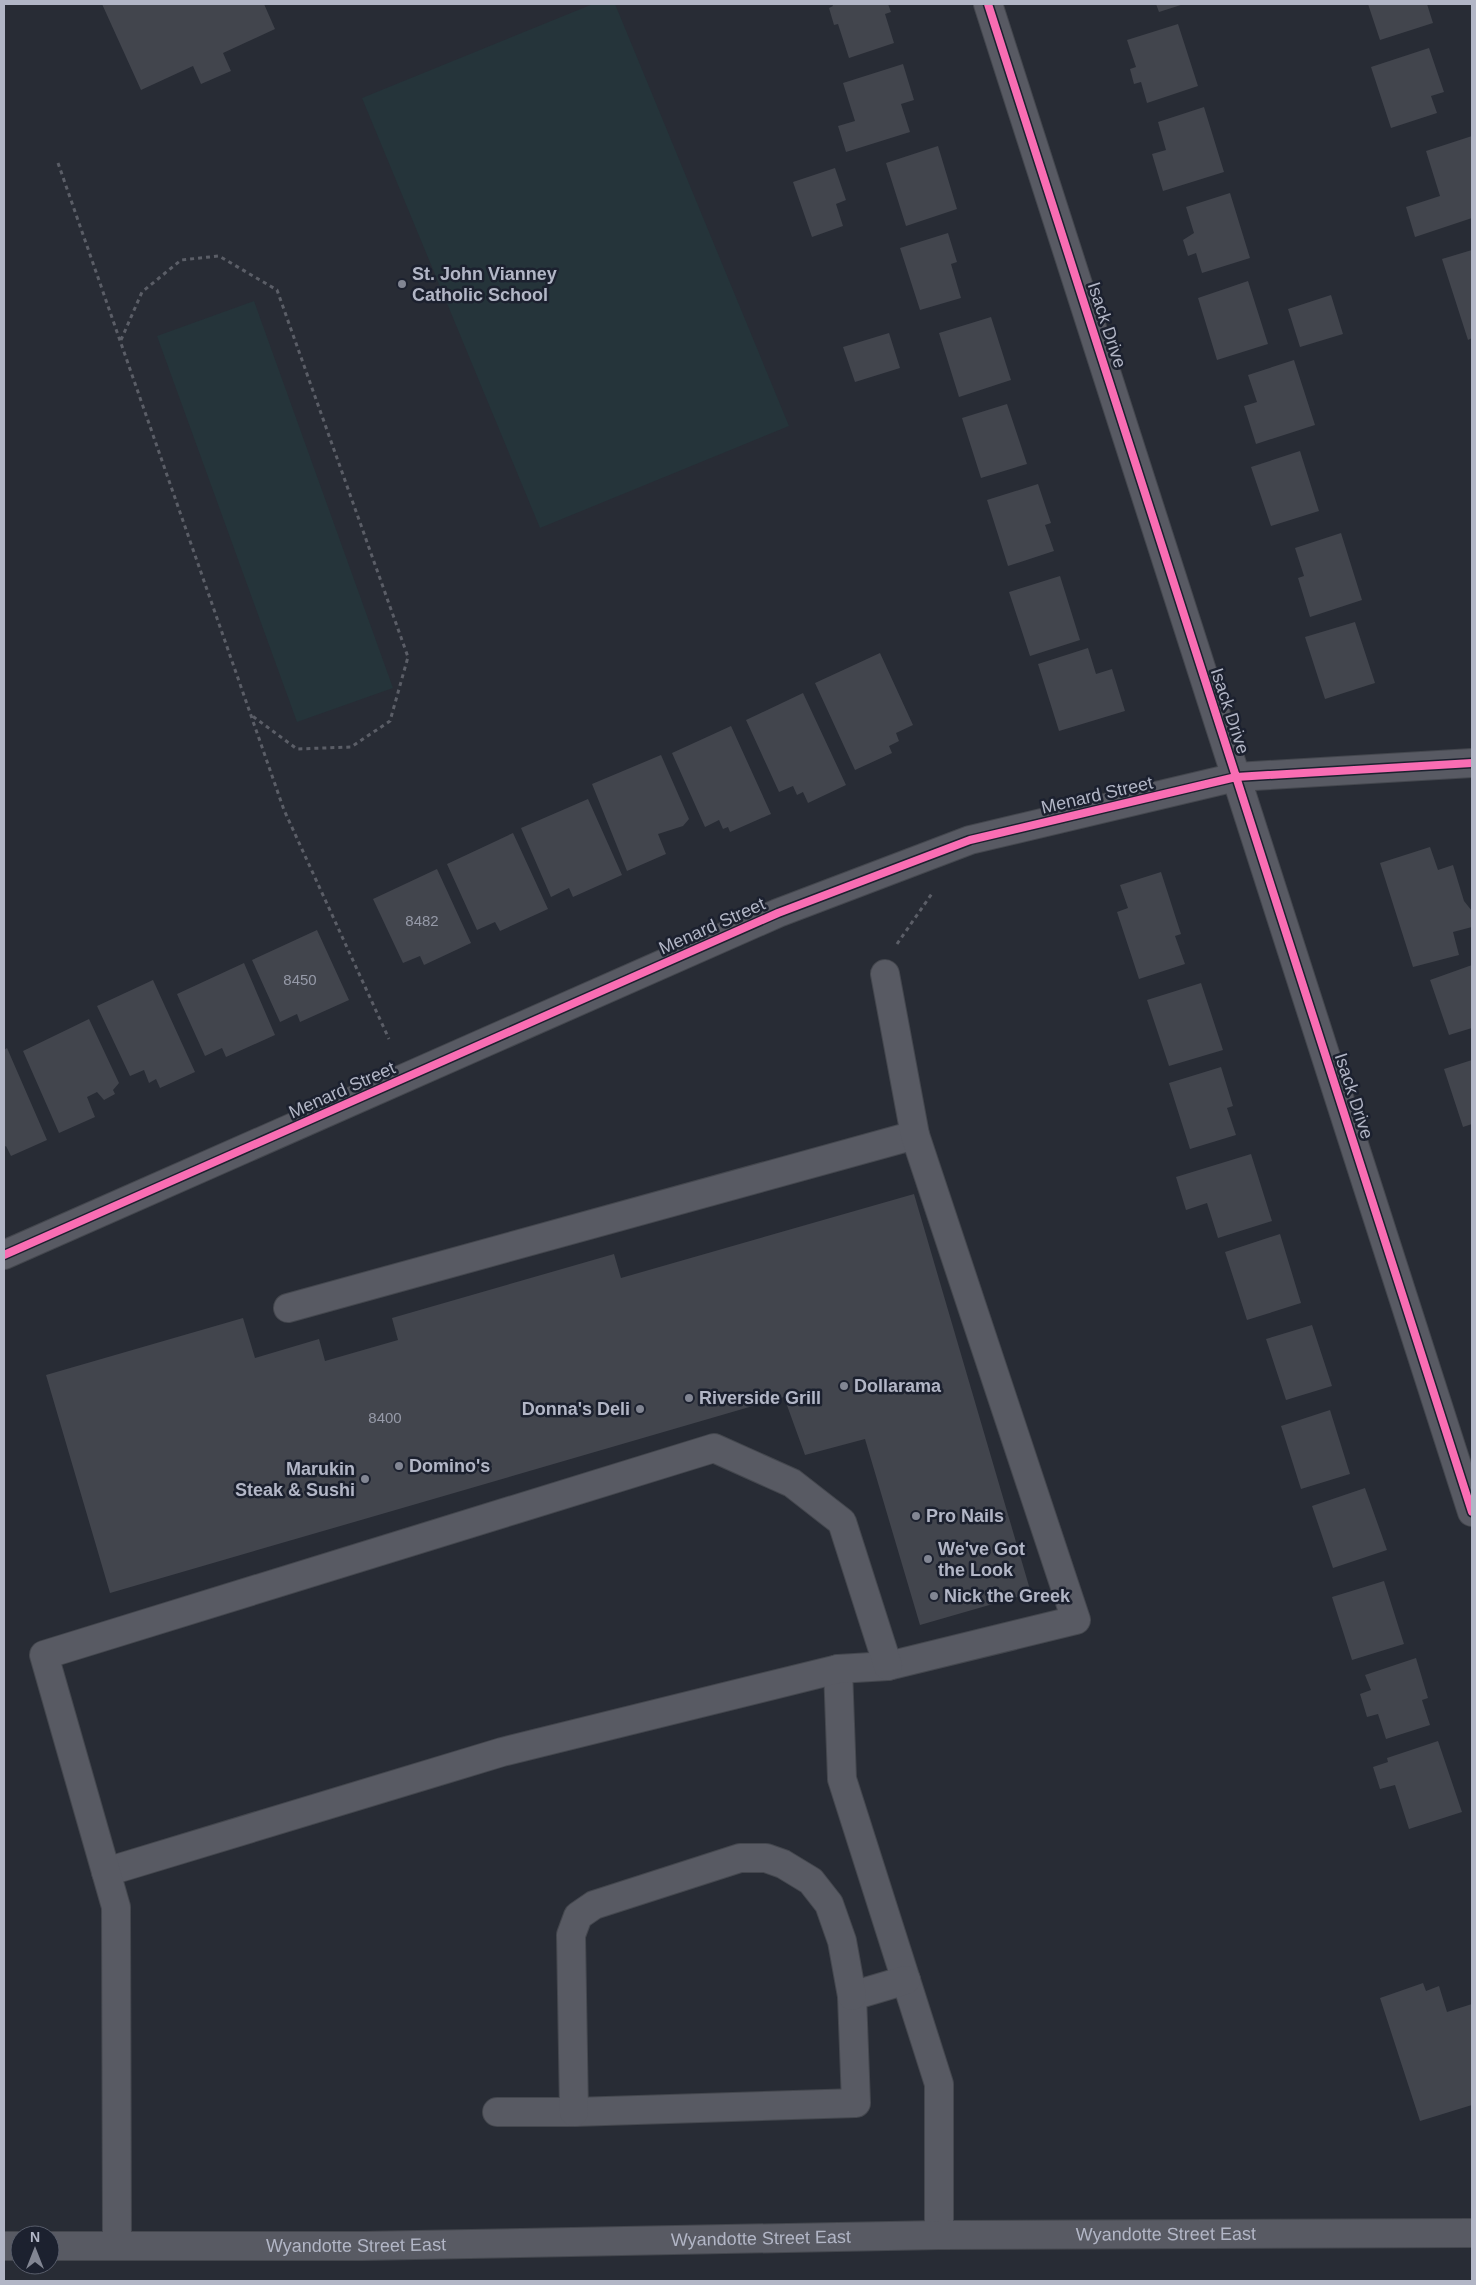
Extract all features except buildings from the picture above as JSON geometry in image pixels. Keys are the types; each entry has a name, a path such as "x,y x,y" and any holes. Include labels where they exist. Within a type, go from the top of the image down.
{"street":[{"name":"Isack Drive","path":"988,4 1472,1512"},
{"name":"Menard Street","path":"4,1255 778,913 970,840 1236,777 1472,763"},
{"path":"106,1872 502,1752 838,1669 888,1666 1076,1620 915,1135 885,974"},
{"path":"288,1308 915,1135"},
{"path":"117,2245 116,1907 44,1655 714,1448 792,1483 842,1522 888,1666"},
{"path":"838,1669 842,1779 939,2084 939,2236"},
{"path":"497,2112 574,2112 856,2103 852,1996 842,1941 828,1904 811,1881 801,1873 766,1858 740,1858 594,1905 578,1916 571,1935 574,2112"},
{"path":"852,1996 906,1980"},
{"name":"Wyandotte Street East","path":"60,2246 363,2246 939,2236 1472,2233"}],"path":[{"path":"58,163 284,810 389,1039"},
{"path":"120,341 142,292 181,260 219,256 277,290 408,657 390,721 351,748 296,749 251,714"},
{"path":"885,974 886,958 936,887"}],"shaded area":[{"path":"593,4 615,4 789,426 540,528 362,98"},
{"path":"254,301 393,688 297,722 157,336"}],"cycle path":[{"path":"988,4 1472,1512"},
{"path":"4,1255 778,913 970,840 1236,777 1472,763"}],"place":[{"name":"St. John Vianney Catholic School","path":"402,284"},
{"name":"Dollarama","path":"844,1386"},
{"name":"Riverside Grill","path":"689,1398"},
{"name":"Donna's Deli","path":"640,1409"},
{"name":"Domino's","path":"399,1466"},
{"name":"Marukin Steak & Sushi","path":"365,1479"},
{"name":"Pro Nails","path":"916,1516"},
{"name":"We've Got the Look","path":"928,1559"},
{"name":"Nick the Greek","path":"934,1596"}]}
